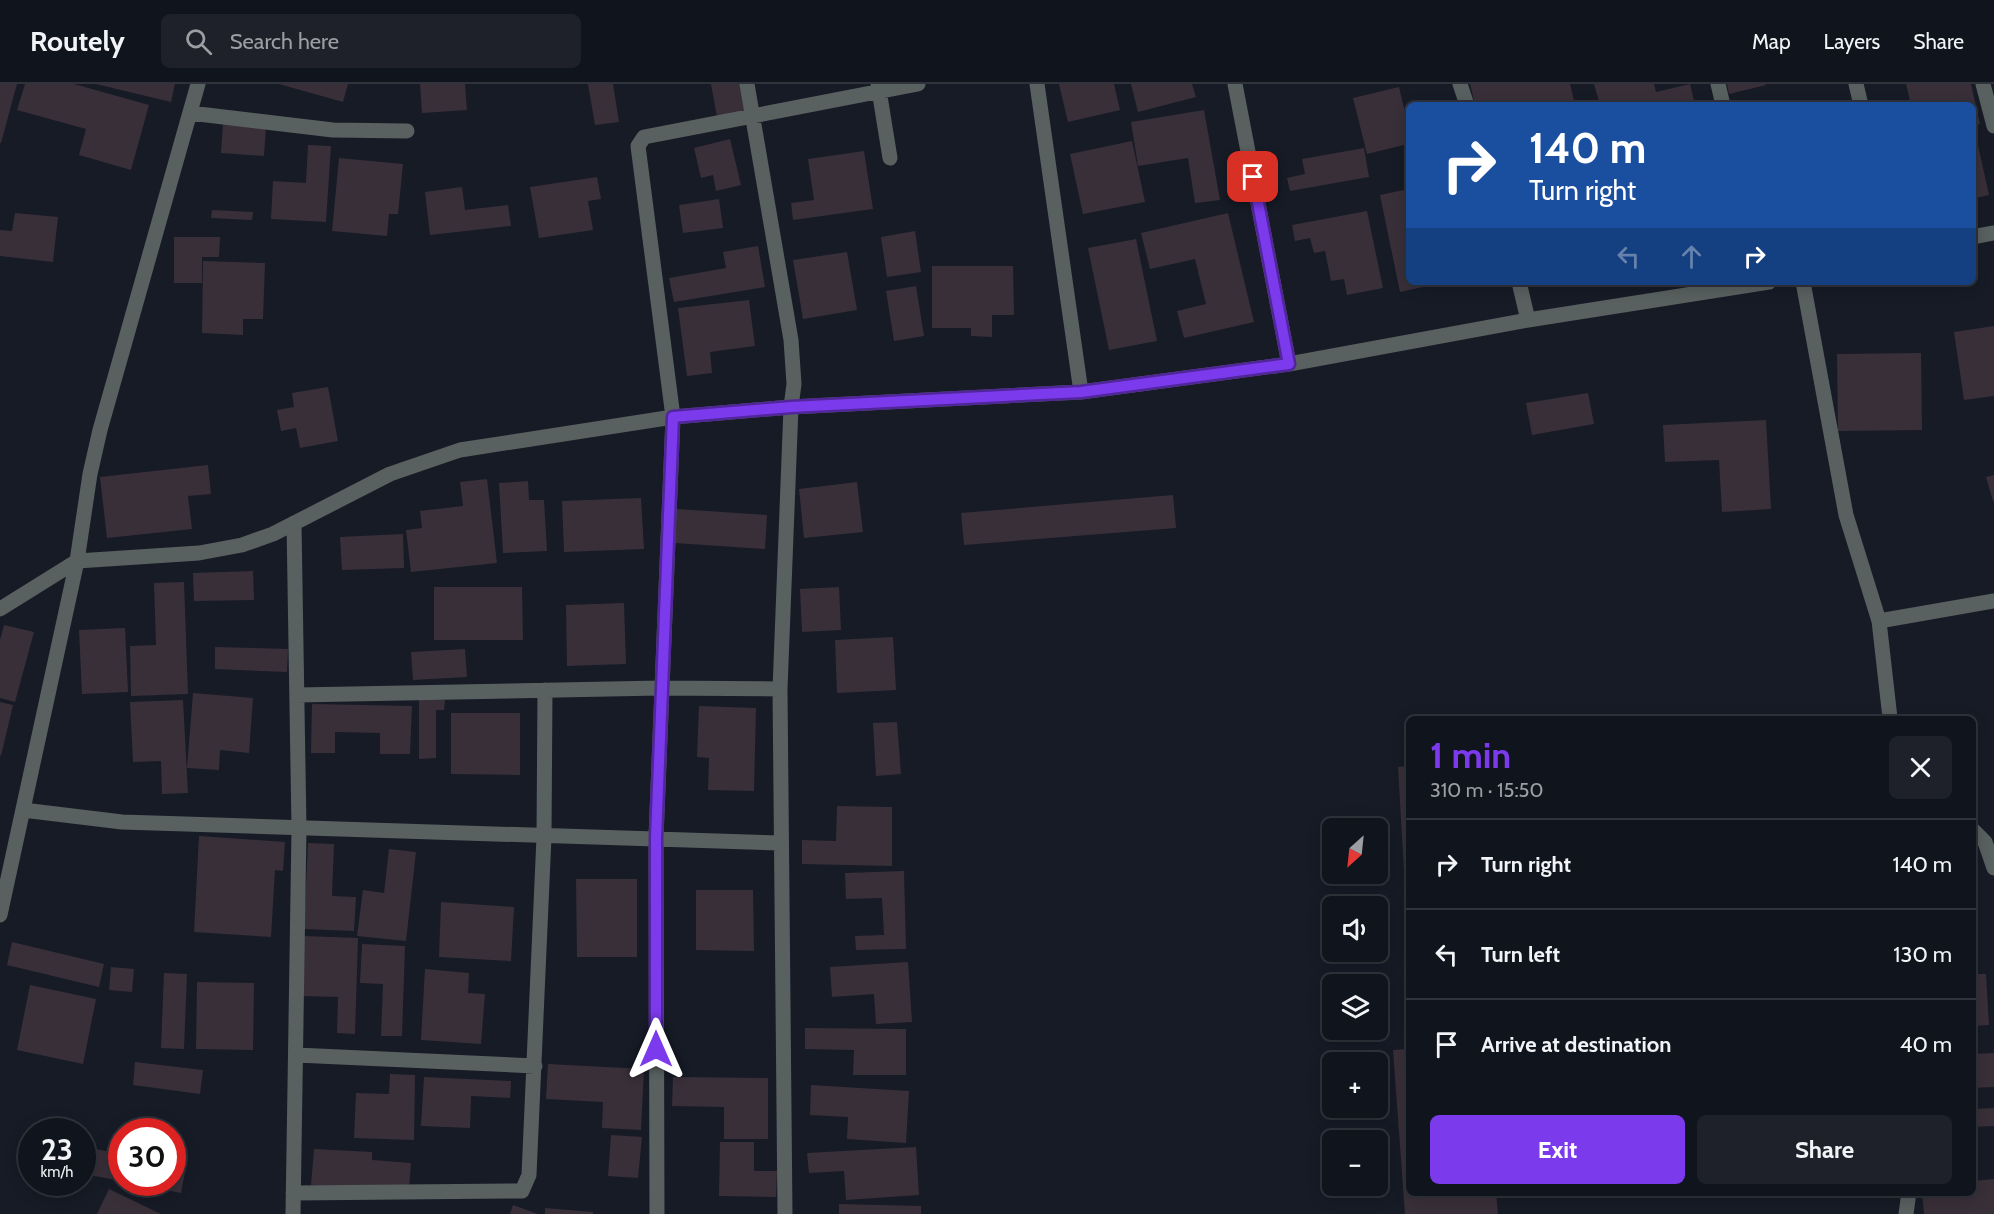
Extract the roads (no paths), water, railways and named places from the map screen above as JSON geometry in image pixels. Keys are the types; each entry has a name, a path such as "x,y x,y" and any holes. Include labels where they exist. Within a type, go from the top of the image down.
{"street":[{"path":"0,915 77,561 90,474 100,430 198,84"},
{"path":"747,84 791,340 794,384 791,407 780,689 785,1214"},
{"path":"657,1214 656,837 660,688 673,417 638,146 644,137 879,88 918,84"},
{"path":"1037,84 1081,392"},
{"path":"1235,84 1289,364"},
{"path":"1460,84 1466,102"},
{"path":"1718,84 1722,102"},
{"path":"1856,84 1860,102"},
{"path":"1983,84 1994,126"},
{"path":"879,88 890,158"},
{"path":"190,112 333,130 406,131"},
{"path":"1976,236 1994,233"},
{"path":"1520,285 1528,320"},
{"path":"0,609 77,561 199,553 242,545 294,523 383,477 460,450 673,417 791,407 1081,392 1289,364 1528,320 1750,285"},
{"path":"1804,285 1846,515 1879,621 1890,716"},
{"path":"292,1214 299,829 294,523"},
{"path":"1879,621 1994,601"},
{"path":"297,695 660,688 780,689"},
{"path":"293,1193 522,1191 529,1175 535,1066 543,837 545,690"},
{"path":"23,810 122,822 543,837 656,837 780,843"},
{"path":"1976,833 1985,842 1994,868"},
{"path":"296,1055 535,1066"},
{"path":"1906,1214 1908,1196"}]}
